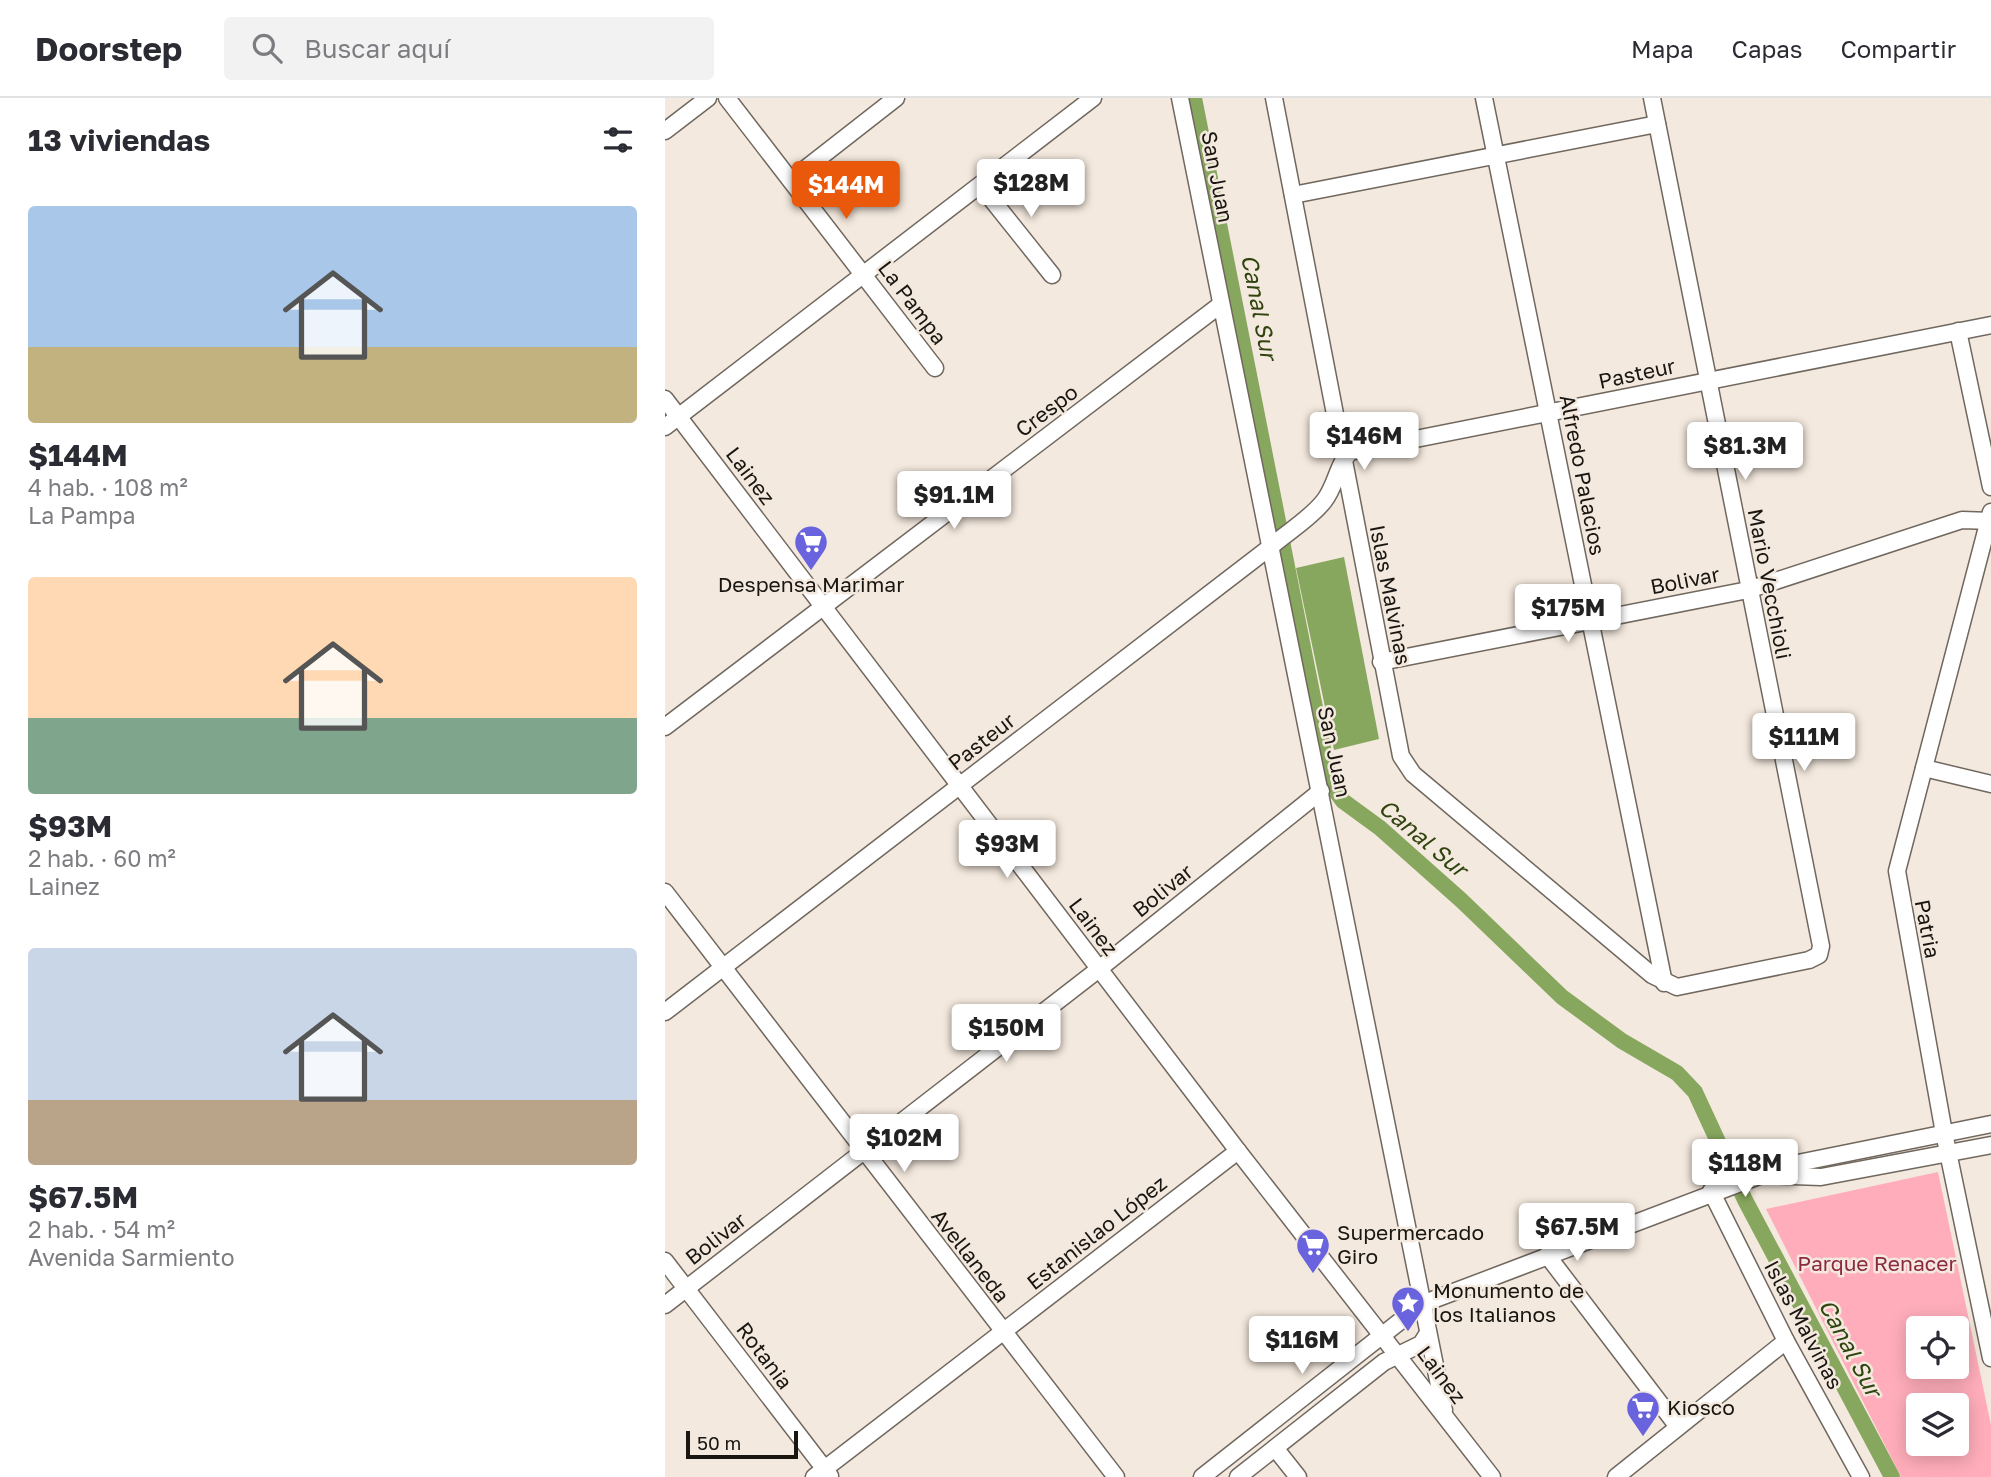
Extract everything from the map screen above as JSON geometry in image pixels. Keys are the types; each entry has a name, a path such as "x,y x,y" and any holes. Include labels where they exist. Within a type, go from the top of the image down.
{"street":[{"path":"665,131 708,98"},
{"name":"La Pampa","path":"727,98 935,368"},
{"path":"791,180 896,98"},
{"path":"665,427 1093,98"},
{"name":"San Juan","path":"1180,98 1445,1416"},
{"name":"Islas Malvinas","path":"1274,98 1401,756 1406,767 1664,983"},
{"name":"Alfredo Palacios","path":"1485,98 1664,983"},
{"name":"Mario Vecchioli","path":"1652,98 1706,380 1821,946 1819,955 1677,987 1664,983"},
{"path":"1293,195 1657,124"},
{"path":"981,186 1052,275"},
{"name":"Crespo","path":"665,727 1220,305"},
{"name":"Pasteur","path":"665,1012 1269,548 1317,507 1332,488 1343,460 1350,452 1991,325"},
{"path":"1958,331 1991,487"},
{"name":"Lainez","path":"665,399 1238,1151 1492,1477"},
{"path":"1317,507 1335,502 1353,512"},
{"name":"Bolivar","path":"1381,662 1748,590 1962,520 1991,518"},
{"name":"Patria","path":"1991,518 1899,859 1897,881 1948,1154 1991,1358"},
{"path":"1924,768 1991,784"},
{"name":"Bolivar","path":"665,1305 1099,969 1321,791"},
{"name":"Avellaneda","path":"665,892 1116,1477"},
{"path":"1202,1477 1422,1304 1716,1190 1803,1160 1991,1124"},
{"path":"1757,1175 1821,1177 1991,1145"},
{"name":"Estanislao López","path":"823,1474 1238,1151"},
{"name":"Islas Malvinas","path":"1716,1190 1786,1341 1861,1477"},
{"path":"1547,1255 1678,1427"},
{"name":"Rotania","path":"665,1261 823,1474"},
{"path":"1238,1477 1384,1362 1421,1344 1428,1333"},
{"path":"1616,1477 1786,1341"},
{"path":"1275,1448 1298,1477"}],"green space":[{"name":"Parque Renacer","path":"1938,1172 1968,1316 1906,1316 1906,1379 1969,1379 1969,1320 1991,1425 1991,1477 1901,1477 1766,1209"}],"shaded area":[{"path":"1344,557 1379,739 1334,750 1296,568"}],"waterway":[{"name":"Canal Sur","path":"1194,98 1330,783 1343,801 1380,828 1461,900 1562,997 1622,1041 1677,1073 1695,1092 1745,1200 1892,1477"}],"place":[{"name":"Despensa Marimar","path":"811,572"},
{"name":"Supermercado Giro","path":"1313,1275"},
{"name":"Monumento de los Italianos","path":"1408,1333"},
{"name":"Kiosco","path":"1643,1438"}]}
